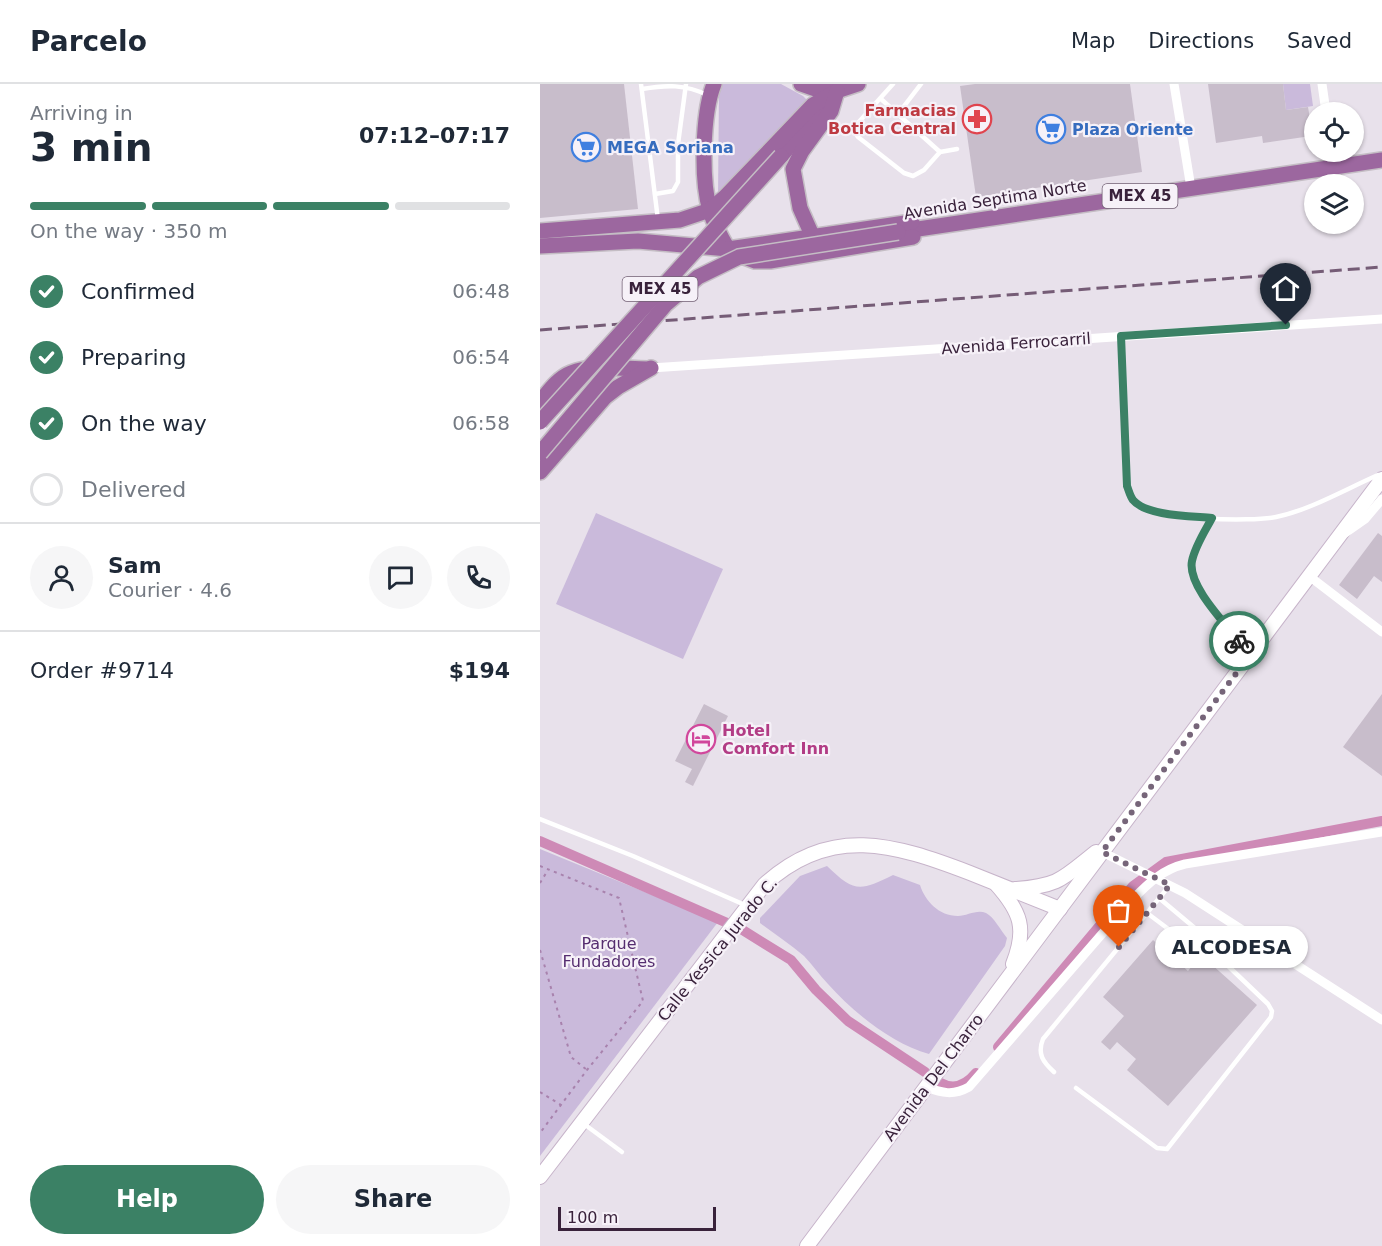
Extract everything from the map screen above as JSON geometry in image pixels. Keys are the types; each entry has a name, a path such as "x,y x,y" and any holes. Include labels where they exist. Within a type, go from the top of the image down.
{"main road":[{"path":"801,84 818,90 858,84"},
{"path":"540,231 659,223 692,218 710,210 725,197 805,111 839,87"},
{"path":"812,236 800,208 793,169 802,151 831,111 839,87"},
{"name":"MEX 45","path":"540,422 781,156 839,87"},
{"path":"712,90 705,142 706,183 710,210 728,249 755,261 770,261 914,237 939,226"},
{"name":"Avenida Septima Norte","path":"540,453 666,304 698,277 739,257 1382,160"},
{"path":"540,246 638,241 728,249 909,222 939,226"},
{"path":"544,397 557,382 572,372 598,369 651,369"},
{"path":"540,472 589,415 618,387 651,369"},
{"path":"544,397 567,387 579,388 588,399 589,415"},
{"path":"1011,889 1039,887 1058,882 1112,840 1382,479"},
{"name":"Avenida Del Charro","path":"807,1246 1112,840"},
{"name":"Calle Yessica Jurado C.","path":"540,1177 764,885 797,859 815,852 855,845 879,845 902,849 937,860 1060,909"},
{"path":"995,883 1014,908 1021,926 1018,952 1008,977"}],"street":[{"path":"1174,84 1191,188"},
{"path":"1322,84 1325,102"},
{"path":"1332,162 1333,167"},
{"name":"Avenida Ferrocarril","path":"651,369 1382,319"},
{"path":"1338,537 1365,519 1382,499"},
{"path":"1309,576 1382,632"},
{"path":"926,1087 949,1094 969,1088 1128,904 1154,877 1166,870 1185,864 1382,832"},
{"path":"1102,852 1170,885 1382,1020"}],"lane":[{"path":"893,84 855,127 854,131 858,137 909,176 920,173 940,152 957,148"},
{"path":"898,114 921,84"},
{"path":"655,194 673,191 678,185 678,144 686,85"},
{"path":"659,223 642,86 686,85 712,90"},
{"path":"880,99 940,152"},
{"path":"1121,336 1127,486 1131,498 1146,509 1212,518 1277,516 1297,510 1382,474"},
{"path":"1212,518 1194,554 1192,575 1220,617 1250,655"},
{"path":"540,819 633,856 747,907"},
{"path":"1054,1072 1043,1061 1040,1053 1043,1039 1170,885"},
{"path":"1076,1088 1157,1148 1167,1149 1272,1014 1268,1004 1196,929 1159,898"},
{"path":"1147,913 1187,943 1210,946"},
{"path":"582,1122 622,1152"}],"path":[{"path":"540,866 619,898 644,1001 587,1070 540,1133"},
{"path":"540,883 548,870"},
{"path":"540,950 571,1057 587,1070"},
{"path":"540,1092 561,1106"}],"green space":[{"path":"721,84 781,84 807,100 718,197 719,89"},
{"path":"1283,84 1310,84 1312,102 1304,102 1304,107 1286,110"},
{"path":"596,513 723,569 683,659 556,604"},
{"name":"Parque Fundadores","path":"540,849 718,922 540,1156"},
{"path":"827,866 844,881 857,887 872,884 893,875 920,885 925,897 939,910 958,916 986,913 1007,938 1005,946 929,1054 901,1043 861,1016 838,995 804,956 760,923 760,918 800,876"}],"building":[{"name":"MEGA Soriana","path":"540,84 624,84 638,209 540,218"},
{"name":"Plaza Oriente","path":"975,84 1130,84 1142,172 976,197 960,86"},
{"path":"1208,84 1283,84 1286,110 1304,108 1304,137 1263,143 1262,136 1216,143"},
{"path":"1378,533 1382,536 1382,582 1374,576 1357,599 1339,585"},
{"path":"1382,694 1382,776 1343,747"},
{"name":"Hotel Comfort Inn","path":"704,704 728,716 693,786 685,782 692,769 675,761"},
{"path":"1153,940 1188,971 1201,955 1257,1005 1168,1106 1127,1070 1136,1059 1117,1042 1110,1050 1101,1042 1124,1016 1103,997"}],"waterway":[{"path":"998,1047 1133,886 1166,862 1382,821"},
{"path":"540,841 741,929 791,960 816,990 848,1021 925,1072"},
{"path":"941,1083 951,1086 960,1085 976,1073"}],"railway":[{"path":"540,330 1382,267"}],"way so far":[{"path":"1119,947 1170,885 1102,852 1250,655 1239,641"}],"place":[{"name":"Farmacias Botica Central","path":"977,119"},
{"name":"Plaza Oriente","path":"1051,129"},
{"name":"MEGA Soriana","path":"586,147"},
{"name":"Hotel Comfort Inn","path":"701,739"},
{"name":"ALCODESA","path":"1119,947"}],"route":[{"path":"1239,641 1208,601 1192,575 1194,554 1212,518 1146,509 1131,498 1127,486 1121,336 1286,325"}]}
